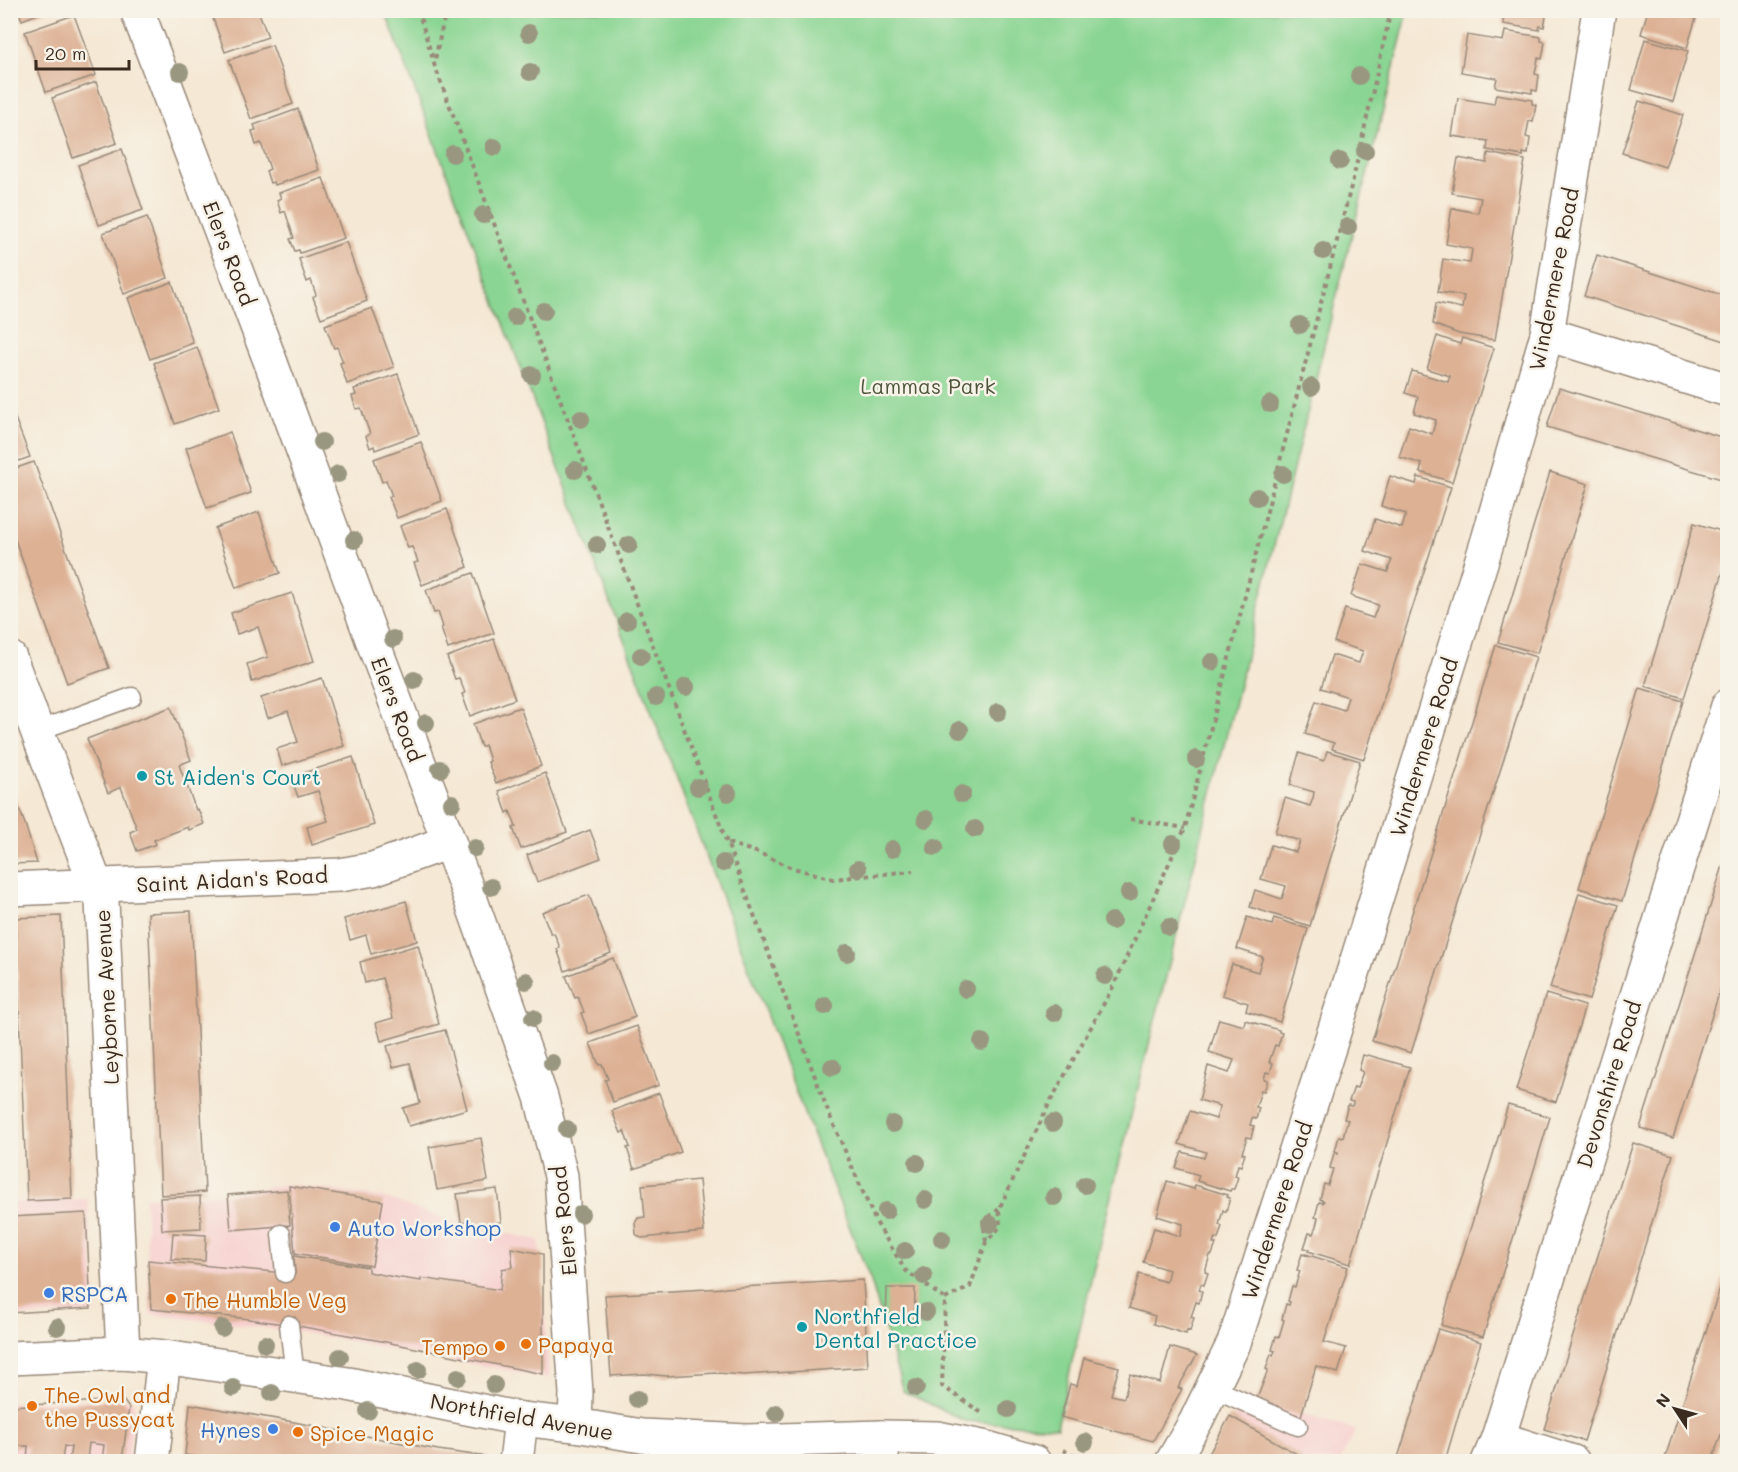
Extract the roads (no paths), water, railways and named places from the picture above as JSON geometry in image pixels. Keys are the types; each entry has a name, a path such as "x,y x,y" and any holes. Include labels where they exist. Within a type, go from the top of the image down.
{"street":[{"name":"Elers Road","path":"138,10 467,889 542,1096 561,1176 576,1393 575,1425"},
{"name":"Windermere Road","path":"1172,1461 1196,1421 1234,1343 1488,540 1547,334 1599,10"},
{"path":"1547,334 1728,390"},
{"name":"Leyborne Avenue","path":"10,658 102,901 123,1353"},
{"name":"Devonshire Road","path":"1493,1450 1728,706"},
{"name":"Saint Aidan's Road","path":"10,889 340,874 373,869 448,842"},
{"name":"Northfield Avenue","path":"10,1358 123,1353 164,1357 348,1384 520,1419 642,1436 882,1449 937,1438 987,1448 1034,1461"},
{"path":"152,1461 164,1357"},
{"path":"516,1461 520,1419"},
{"path":"1493,1450 1573,1461"}],"lane":[{"path":"37,731 132,698"},
{"path":"282,1234 285,1273"},
{"path":"289,1325 295,1376"},
{"path":"1213,1388 1298,1426"}],"place":[{"name":"St Aiden's Court","path":"142,776"},
{"name":"Auto Workshop","path":"335,1227"},
{"name":"RSPCA","path":"49,1293"},
{"name":"The Humble Veg","path":"171,1299"},
{"name":"Northfield Dental Practice","path":"802,1327"},
{"name":"Papaya","path":"526,1344"},
{"name":"Tempo","path":"500,1346"},
{"name":"The Owl and the Pussycat","path":"32,1406"},
{"name":"Hynes","path":"273,1429"},
{"name":"Spice Magic","path":"298,1432"}],"park label":[{"name":"Lammas Park","path":"928,385"}]}
